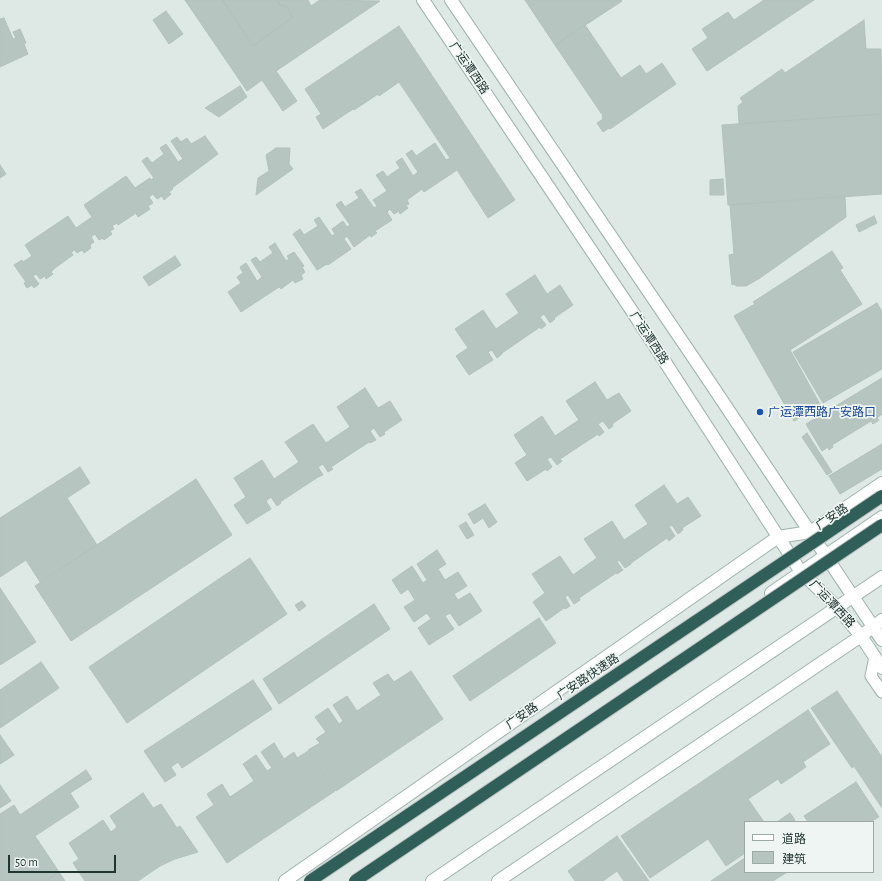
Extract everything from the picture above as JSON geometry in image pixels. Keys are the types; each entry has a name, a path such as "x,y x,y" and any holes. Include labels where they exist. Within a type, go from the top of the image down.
{"highway":[{"name":"广安路快速路","path":"310,881 882,496"},
{"path":"355,881 882,525"}],"main road":[{"name":"广运潭西路","path":"423,0 632,311 801,572 837,607 861,636 882,668"},
{"name":"广运潭西路","path":"451,0 703,372 825,556 854,596 878,624 882,640"},
{"name":"广安路","path":"285,881 778,537 810,532 882,483"},
{"path":"359,881 882,517"},
{"path":"432,881 882,576"},
{"path":"498,881 878,624"}],"street":[{"path":"875,657 871,676 882,692"}],"building":[{"path":"185,0 225,0 223,1 253,46 293,17 286,6 281,6 277,0 308,0 311,6 320,0 380,1 276,71 297,101 283,111 262,80 247,91"},
{"path":"277,0 281,6 286,6 293,17 253,46 223,1"},
{"path":"525,0 621,0 622,1 555,45"},
{"path":"764,0 814,0 707,71 692,49 708,38 702,29 728,12 734,20"},
{"path":"166,11 183,34 169,44 153,20"},
{"path":"4,18 13,39 16,38 13,32 20,29 26,43 24,44 28,54 0,67 0,19"},
{"path":"864,20 866,49 881,49 882,114 739,124 738,106 743,102 740,98 782,69 785,73"},
{"path":"585,25 621,78 640,65 646,74 662,63 676,84 610,129 609,128 603,132 597,123 603,119 603,116 555,45"},
{"path":"399,26 515,200 488,218 457,170 424,192 422,189 407,200 409,204 406,205 408,208 400,214 399,211 394,214 390,209 387,212 392,220 375,231 377,233 371,237 370,235 354,247 347,236 344,239 351,249 328,265 327,264 317,270 293,234 300,229 304,235 318,226 314,220 319,217 332,236 335,234 332,229 343,221 347,227 350,225 336,205 341,201 345,207 359,198 355,192 361,189 374,208 377,206 373,200 387,191 376,175 383,171 387,177 400,168 396,162 402,158 413,176 418,172 406,154 412,150 416,156 435,143 446,160 450,158 399,82 379,96 378,94 323,129 316,117 321,114 305,89"},
{"path":"240,86 247,97 219,117 205,108"},
{"path":"882,114 882,194 728,205 722,125"},
{"path":"205,136 218,154 172,188 173,189 169,192 171,194 164,200 162,196 157,199 153,194 149,197 153,203 148,206 150,209 138,217 136,213 118,225 117,223 112,226 114,229 110,231 112,234 104,240 103,238 99,240 95,234 91,237 94,242 90,245 91,248 84,253 82,250 77,253 75,250 71,252 73,255 55,268 51,272 53,274 46,279 45,276 40,279 36,274 33,276 39,284 34,288 32,285 27,288 24,283 26,282 14,265 22,260 23,262 32,256 25,245 68,216 76,228 92,217 84,205 126,176 135,188 150,178 151,180 154,178 142,161 147,157 152,163 164,154 160,148 166,144 178,162 183,159 171,141 177,137 181,142 187,138 191,144"},
{"path":"276,148 290,148 289,164 293,169 256,195 258,178 269,171 266,155"},
{"path":"0,165 6,174 0,178"},
{"path":"723,179 724,195 710,195 710,180"},
{"path":"845,196 846,217 760,278 746,286 736,286 735,284 732,285 729,255 734,254 730,205"},
{"path":"874,216 877,223 859,232 856,225"},
{"path":"275,243 286,261 289,259 287,256 294,252 304,266 302,267 305,272 301,275 303,279 295,283 293,280 281,289 279,287 241,312 228,292 241,283 237,277 243,273 240,267 246,263 257,281 262,277 251,260 256,257 260,262 273,253 269,247"},
{"path":"832,251 843,268 840,270 862,304 790,350 821,406 794,421 734,316 755,304 753,302"},
{"path":"175,256 181,265 149,286 143,277"},
{"path":"535,275 547,294 560,285 573,305 554,318 555,319 550,323 544,314 540,317 546,325 541,329 540,327 497,358 492,350 488,352 493,360 469,375 456,356 468,348 455,329 483,310 496,329 519,313 506,294"},
{"path":"877,303 882,312 882,369 823,403 793,352"},
{"path":"882,378 882,414 877,418 879,420 873,424 871,421 832,445 833,447 829,450 828,447 822,451 806,424"},
{"path":"595,382 607,400 619,393 631,411 612,424 613,426 609,429 603,421 598,424 604,432 599,436 598,434 560,459 562,461 557,465 551,457 547,459 552,467 527,481 515,463 527,455 514,435 542,416 555,436 579,420 566,401"},
{"path":"365,388 378,408 390,401 402,420 384,432 385,434 380,437 374,428 370,431 376,440 370,443 369,442 331,467 333,469 328,472 323,464 318,467 323,475 280,502 281,503 277,506 271,497 266,501 271,509 247,524 234,505 246,497 234,478 262,460 274,479 299,462 285,442 313,424 326,443 350,427 337,407"},
{"path":"807,433 832,472 827,475 802,437"},
{"path":"882,444 882,469 840,494 829,476"},
{"path":"80,467 90,483 67,498 97,545 40,582 26,560 0,577 0,518"},
{"path":"196,479 232,535 71,641 35,586"},
{"path":"664,485 677,504 688,497 701,516 682,528 683,530 678,534 672,525 669,527 675,536 669,541 667,538 625,568 619,560 617,562 623,570 617,574 616,573 579,598 580,600 574,604 568,595 565,597 570,606 565,609 564,608 546,621 533,602 545,593 532,574 560,556 573,575 597,558 584,539 612,521 624,540 648,524 635,505"},
{"path":"485,504 497,522 489,528 483,518 474,524 468,514"},
{"path":"466,522 474,535 467,539 459,526"},
{"path":"437,550 446,564 438,569 445,580 458,572 467,586 454,594 458,600 470,593 482,611 459,626 450,613 445,616 454,629 429,645 418,628 431,619 427,613 414,622 404,607 415,600 408,589 401,594 392,580 412,566 423,583 427,580 417,564"},
{"path":"250,558 287,614 127,723 89,667"},
{"path":"0,588 36,642 0,665"},
{"path":"302,601 306,606 299,611 295,605"},
{"path":"374,604 390,629 279,704 263,679"},
{"path":"539,618 556,643 470,701 453,676"},
{"path":"41,662 59,688 0,728 0,690"},
{"path":"411,671 443,719 336,791 308,750 320,743 316,739 326,732 315,717 328,708 339,724 343,721 333,705 347,696 357,711 381,695 373,683 388,674 394,682"},
{"path":"253,680 272,709 182,768 178,762 171,767 176,775 165,782 144,751"},
{"path":"837,691 882,757 882,808 854,766 852,768 811,708"},
{"path":"808,710 830,744 803,762 806,767 781,784 778,779 748,799 763,821 744,821 744,854 726,866 708,839 650,878 621,836"},
{"path":"0,735 14,755 0,764"},
{"path":"274,743 284,759 294,752 297,758 308,751 335,791 227,863 196,817 214,805 207,794 222,784 230,797 254,781 243,764 256,755 267,771 272,768 261,752"},
{"path":"86,770 92,779 70,793 79,807 35,836 59,872 46,881 0,881 0,814 14,805 20,815"},
{"path":"856,782 879,817 872,821 807,821 804,816"},
{"path":"0,785 11,801 0,808"},
{"path":"143,793 153,808 161,804 177,828 180,826 198,852 175,859 160,866 138,881 85,881 73,863 79,859 69,843 103,820 111,832 117,827 110,816"},
{"path":"790,813 795,820 794,821 778,821"},
{"path":"617,836 649,881 624,881 617,871 603,881 575,881 568,871"},
{"path":"744,859 744,873 785,873 773,881 711,881"},
{"path":"59,872 65,881 46,881"}],"place":[{"name":"广运潭西路广安路口","path":"760,412"}]}
